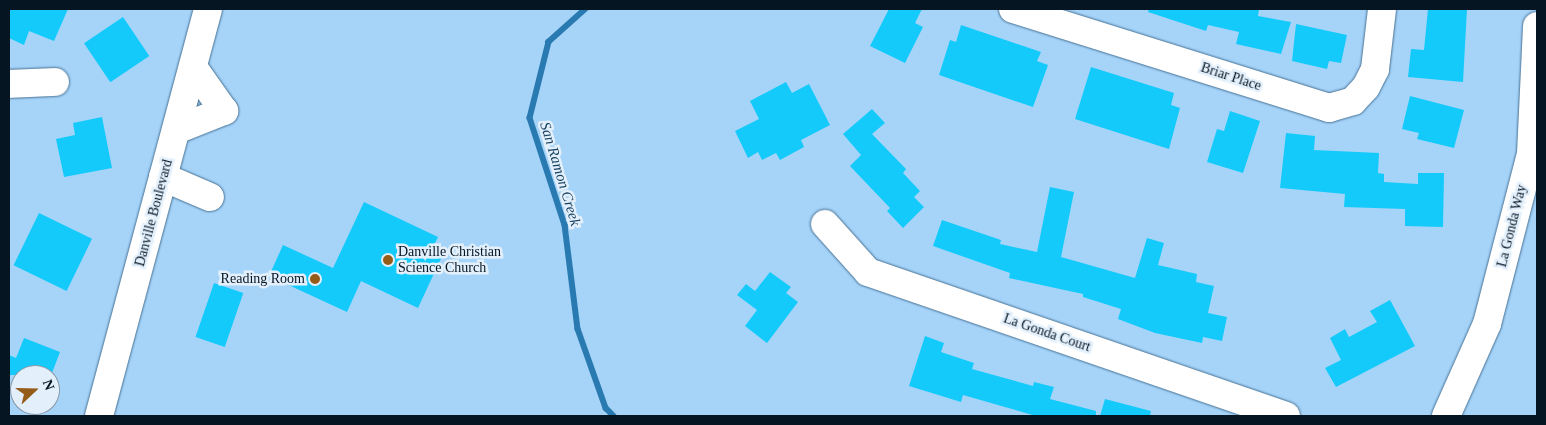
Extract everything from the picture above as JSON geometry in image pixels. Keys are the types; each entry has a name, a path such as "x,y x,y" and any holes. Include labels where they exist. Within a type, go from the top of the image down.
{"street":[{"name":"Danville Boulevard","path":"99,416 208,9"},
{"name":"Briar Place","path":"1013,9 1330,108 1353,101 1366,87 1375,69 1382,9"},
{"name":"La Gonda Way","path":"1446,416 1487,324 1531,154 1537,26"},
{"path":"176,130 224,111 193,67"},
{"path":"9,84 55,82"},
{"path":"163,177 210,197"},
{"name":"La Gonda Court","path":"825,224 868,272 1286,416"}],"building":[{"path":"9,9 68,9 54,41 29,31 24,45 9,38"},
{"path":"889,9 922,9 915,23 923,27 905,63 870,46"},
{"path":"1149,9 1259,9 1258,16 1291,22 1281,54 1236,44 1239,32 1208,25 1206,31 1148,12"},
{"path":"1428,9 1467,9 1463,82 1408,77 1411,49 1424,50"},
{"path":"123,17 149,56 110,82 84,43"},
{"path":"1296,24 1347,35 1341,63 1329,61 1327,69 1292,61"},
{"path":"961,25 1041,52 1037,61 1048,65 1033,107 939,75 950,40 956,42"},
{"path":"1091,67 1174,93 1171,105 1180,108 1169,149 1075,119"},
{"path":"786,82 792,93 809,84 830,125 801,140 804,147 780,160 776,153 762,160 758,152 748,158 735,131 759,119 750,101"},
{"path":"1410,96 1464,110 1454,148 1417,139 1419,133 1402,129"},
{"path":"872,109 885,123 872,134 906,169 903,173 920,191 914,197 924,207 903,228 887,211 890,208 850,166 861,155 843,134"},
{"path":"1230,111 1260,121 1243,173 1207,162 1217,129 1224,131"},
{"path":"102,117 112,168 64,177 56,139 75,135 73,123"},
{"path":"1286,133 1315,136 1314,150 1379,153 1378,173 1384,174 1384,182 1418,184 1418,173 1444,173 1443,227 1405,226 1405,209 1344,207 1345,194 1280,188"},
{"path":"1050,187 1074,192 1061,257 1135,278 1147,238 1164,243 1158,265 1197,274 1196,282 1214,286 1208,313 1227,317 1222,341 1203,337 1202,343 1155,333 1118,319 1121,309 1083,297 1083,294 1009,278 1010,273 933,246 942,220 1001,240 1000,244 1037,252"},
{"name":"Danville Christian Science Church","path":"364,202 438,237 433,247 444,252 418,308 361,281 347,312 269,276 283,245 333,268"},
{"path":"39,213 92,239 67,291 14,265"},
{"path":"770,272 791,287 786,293 798,302 767,343 745,326 757,310 737,295 746,284 755,291"},
{"path":"214,283 243,293 225,347 195,337"},
{"path":"1390,300 1415,346 1336,387 1325,368 1341,360 1330,338 1345,329 1349,337 1377,322 1370,311"},
{"path":"925,336 944,343 941,352 974,363 972,369 1033,386 1034,382 1054,387 1050,399 1096,411 1096,416 1036,416 963,395 961,402 909,386"},
{"path":"24,338 60,352 55,365 10,365 9,375 9,355 16,358"},
{"path":"1105,399 1151,411 1150,416 1100,416"}],"waterway":[{"name":"San Ramon Creek","path":"586,9 549,42 530,118 565,225 578,329 606,408 614,416"}],"place":[{"name":"Danville Christian Science Church","path":"388,260"},
{"name":"Reading Room","path":"315,279"}]}
